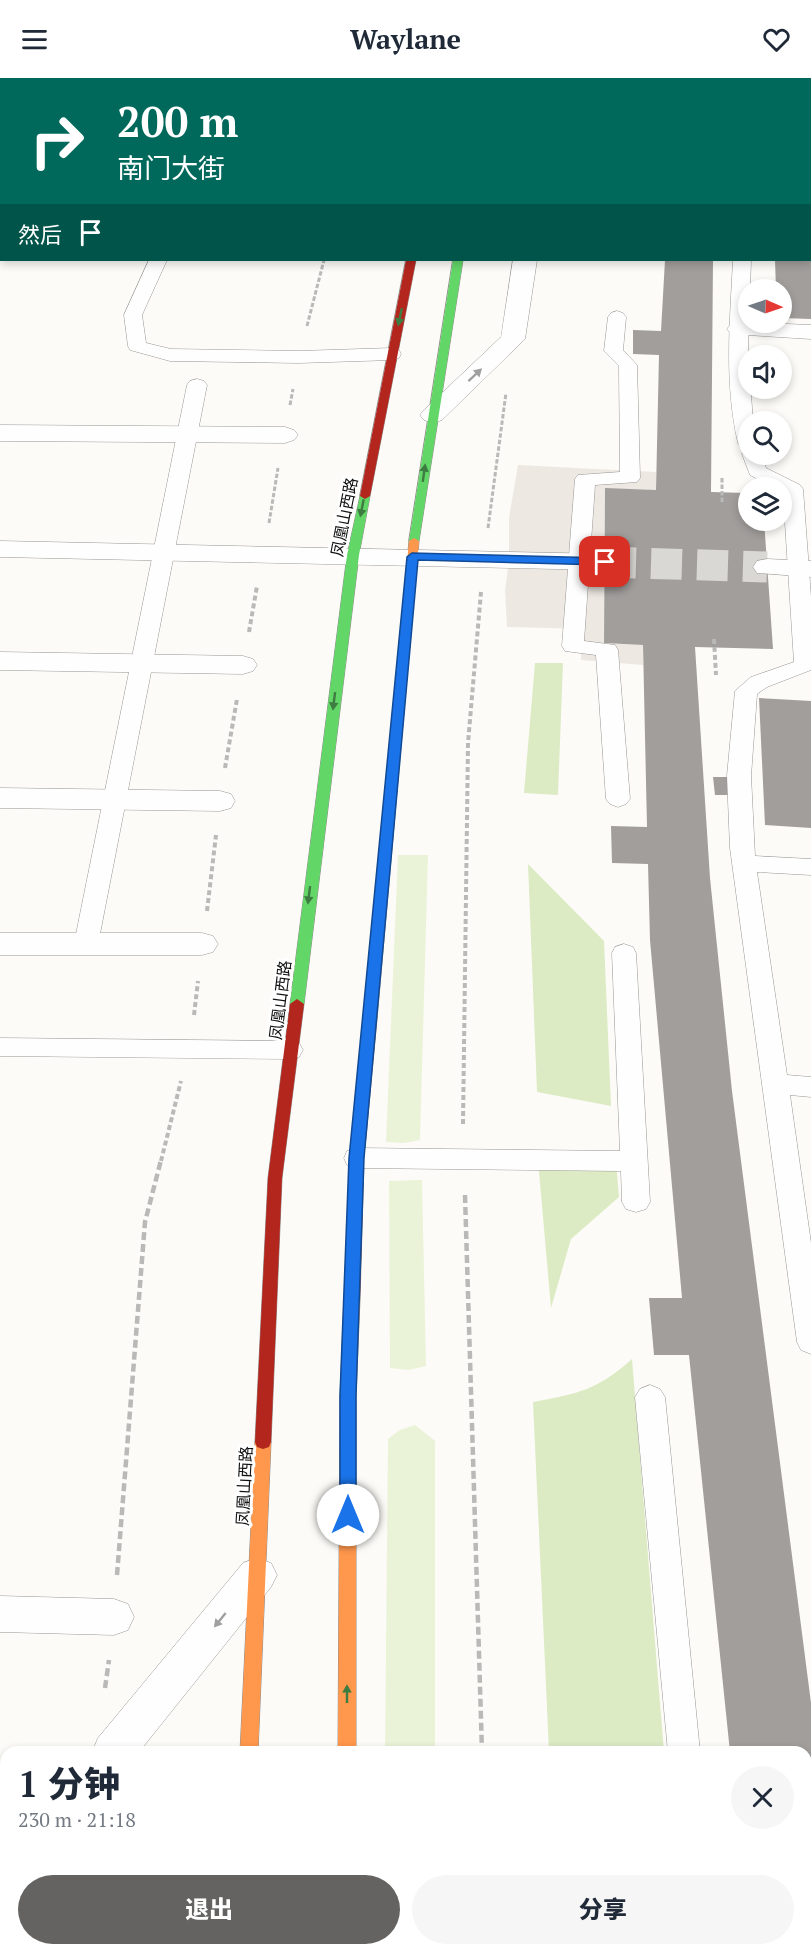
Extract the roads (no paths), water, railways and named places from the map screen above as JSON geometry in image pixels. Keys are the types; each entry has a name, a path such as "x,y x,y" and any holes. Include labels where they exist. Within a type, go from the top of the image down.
{"main road":[{"name":"凤凰山西路","path":"249,1746 275,1178 353,555 411,261"},
{"path":"347,1746 348,1396 357,1158 412,557 458,261"}],"street":[{"path":"433,415 513,339 525,261"},
{"path":"792,331 811,332"},
{"path":"0,433 285,435"},
{"path":"0,549 592,561"},
{"path":"767,567 805,568"},
{"path":"0,661 243,665"},
{"path":"0,798 220,801"},
{"path":"0,944 202,944"},
{"path":"118,1746 257,1575"},
{"path":"0,1614 114,1617"}],"lane":[{"path":"158,261 133,315 137,346 171,355 299,357 392,354"},
{"path":"741,279 742,261"},
{"path":"617,317 614,351 628,365 630,478 585,478 592,561 573,646 607,650 618,799"},
{"path":"739,333 742,411"},
{"path":"86,944 197,385"},
{"path":"755,465 757,471 793,489 805,568 805,665 759,682 746,691 739,776 744,863 811,1342"},
{"path":"744,863 811,867"},
{"path":"624,953 636,1202"},
{"path":"0,1047 290,1050"},
{"path":"775,1084 811,1087"},
{"path":"357,1158 634,1161"},
{"path":"650,1397 683,1746"}],"tunnel":[{"path":"605,562 767,567"}]}
